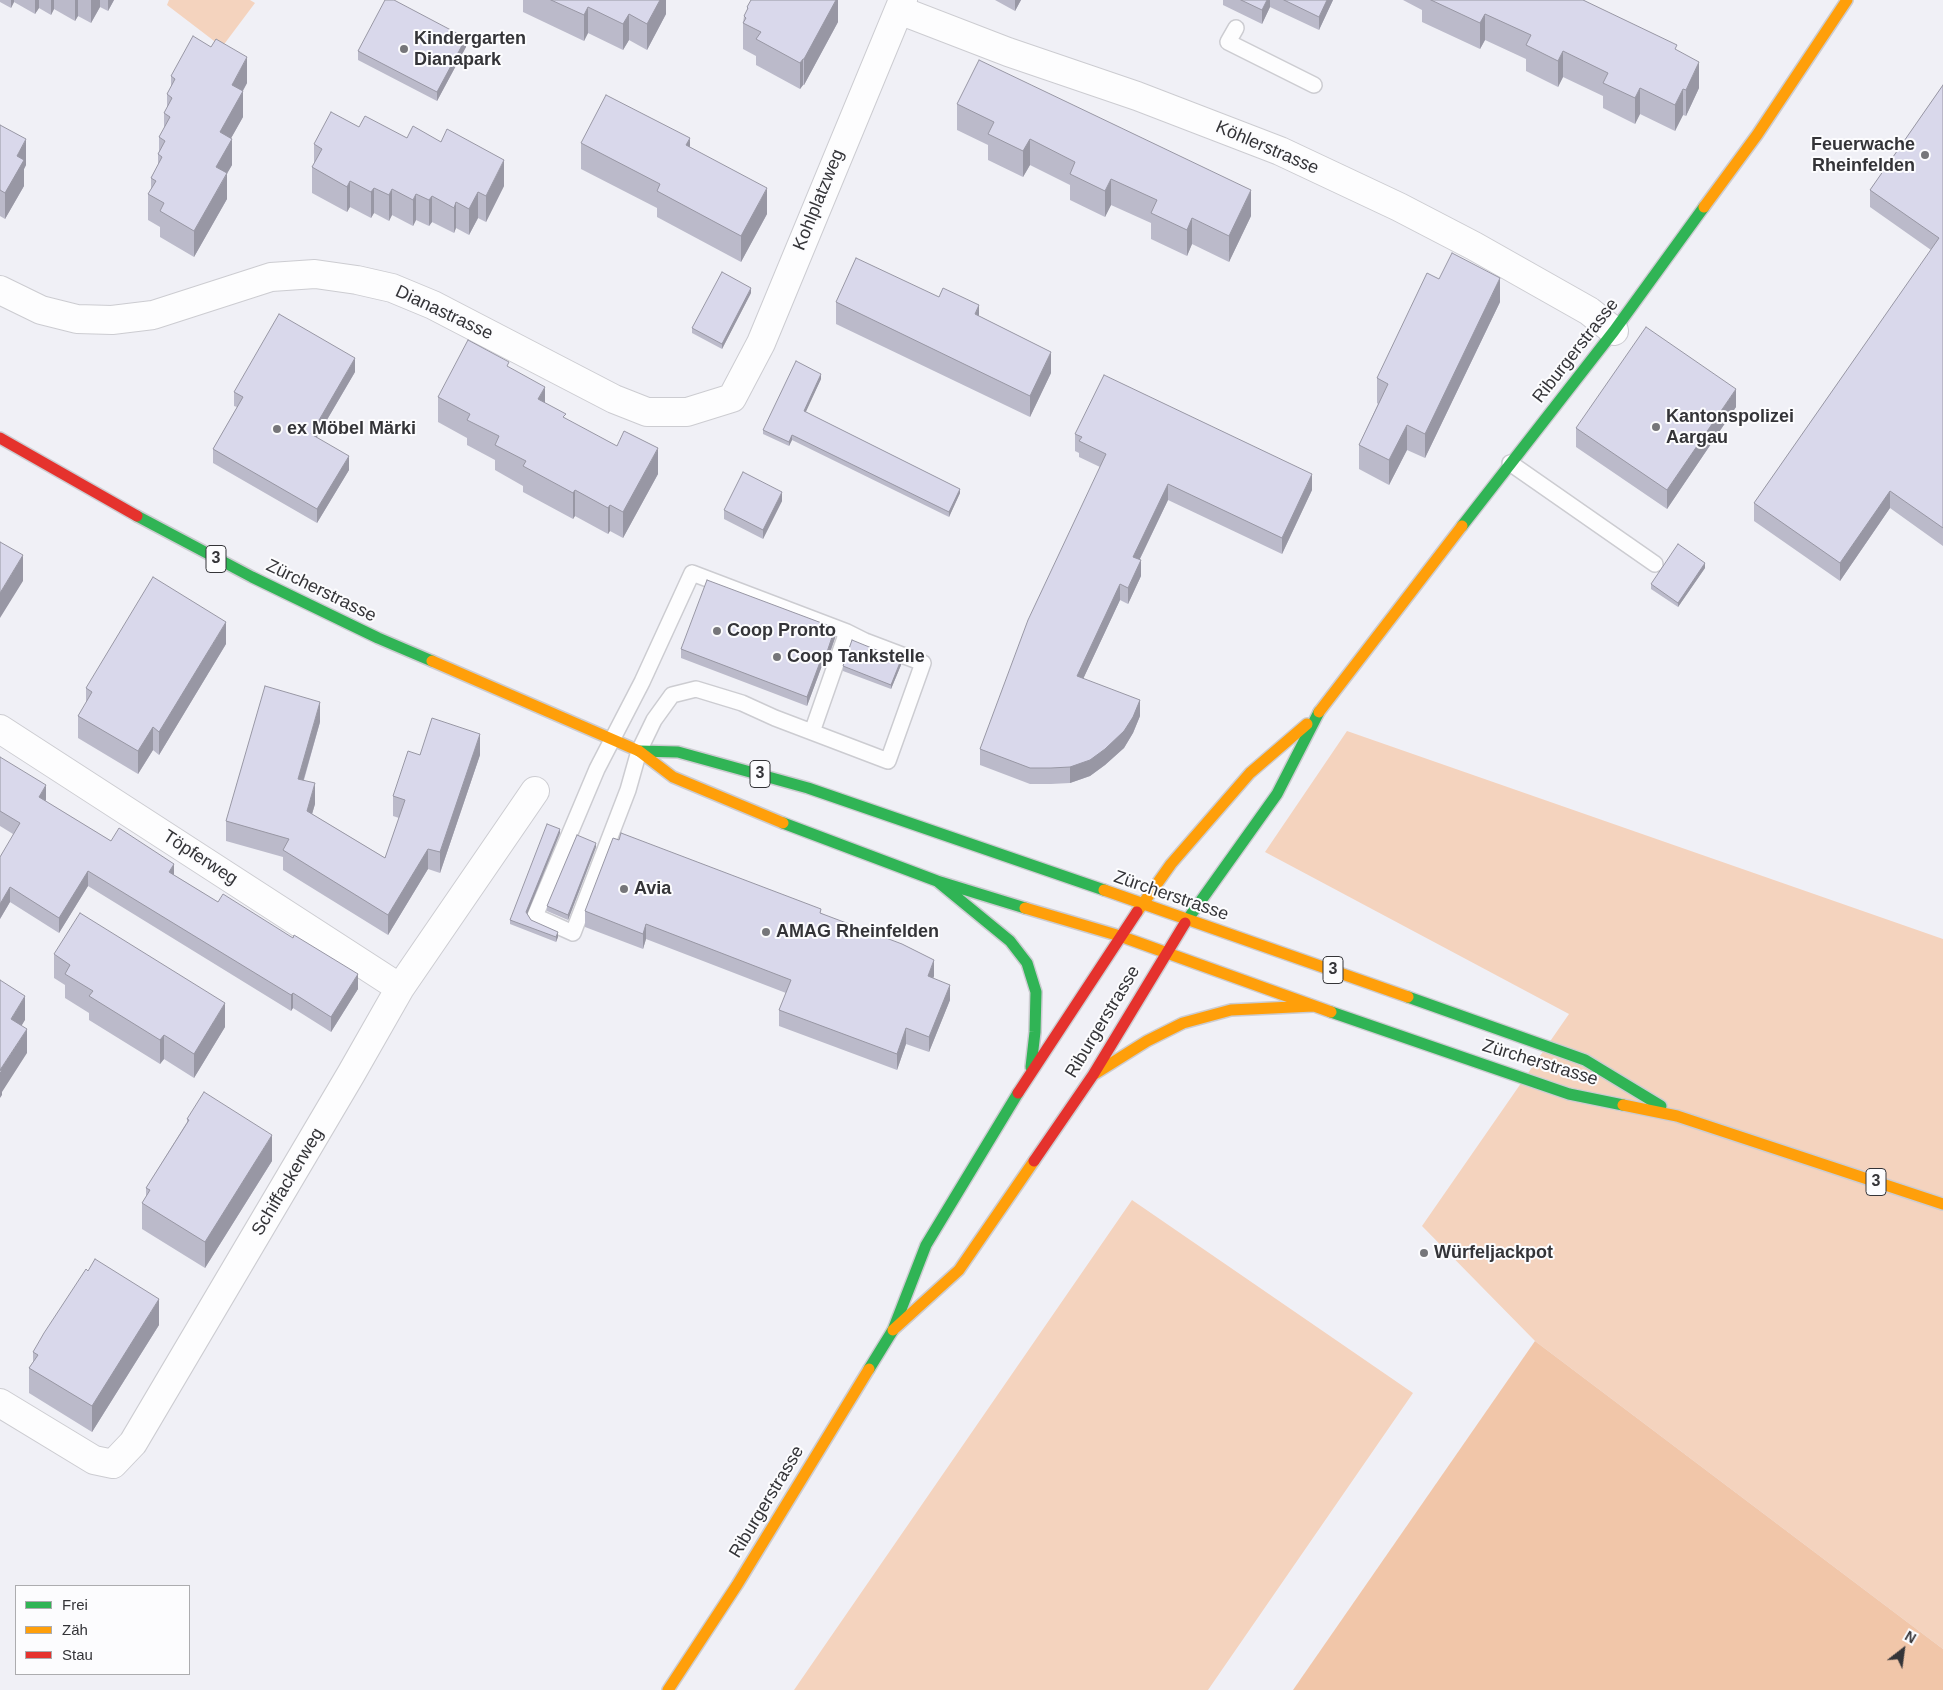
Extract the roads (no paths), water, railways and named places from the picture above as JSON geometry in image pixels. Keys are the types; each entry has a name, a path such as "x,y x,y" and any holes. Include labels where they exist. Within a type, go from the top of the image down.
{"main road":[{"name":"Riburgerstrasse","path":"893,1330 959,1270 1093,1075 1186,919 1277,794 1319,713 1510,463 1614,331 1757,135 1847,0"},
{"name":"Zürcherstrasse","path":"0,438 130,512 252,577 378,638 640,751 673,777 770,818 937,881 1120,936 1313,1006 1569,1094 1677,1116 1943,1204"},
{"name":"Riburgerstrasse","path":"668,1690 737,1585 893,1330 926,1245 1030,1073 1141,904 1171,864 1250,773 1319,713"},
{"name":"Zürcherstrasse","path":"640,751 678,752 808,788 1186,919 1586,1060 1677,1116"},
{"name":"Riburgerstrasse","path":"937,881 1010,941 1027,963 1036,992 1035,1032 1030,1073"},
{"path":"1093,1075 1147,1041 1184,1022 1231,1010 1313,1006"}],"street":[{"name":"Köhlerstrasse","path":"901,5 1008,52 1137,96 1280,151 1398,207 1474,246 1589,311 1614,331"},
{"name":"Kohlplatzweg","path":"732,398 761,343 844,138 901,5"},
{"name":"Dianastrasse","path":"0,290 41,310 77,319 112,320 153,315 271,277 315,274 349,279 392,288 432,305 614,399 647,412 687,412 732,398"},
{"name":"Töpferweg","path":"0,729 400,988"},
{"name":"Schiffackerweg","path":"0,1403 94,1460 113,1464 133,1443 400,988 535,791"}],"lane":[{"path":"1236,28 1228,42 1314,85"},
{"path":"1510,463 1655,564"},
{"path":"692,574 847,632 865,641 923,663 888,761 775,718 742,703 696,689 672,695 654,720 640,751 628,790 573,933 535,916 597,769 642,682 692,574"},
{"path":"812,732 847,632"}],"place":[{"name":"Kindergarten Dianapark","path":"404,49"},
{"name":"Feuerwache Rheinfelden","path":"1925,155"},
{"name":"Kantonspolizei Aargau","path":"1656,427"},
{"name":"ex Möbel Märki","path":"277,429"},
{"name":"Coop Pronto","path":"717,631"},
{"name":"Coop Tankstelle","path":"777,657"},
{"name":"Avia","path":"624,889"},
{"name":"AMAG Rheinfelden","path":"766,932"},
{"name":"Würfeljackpot","path":"1424,1253"}]}
